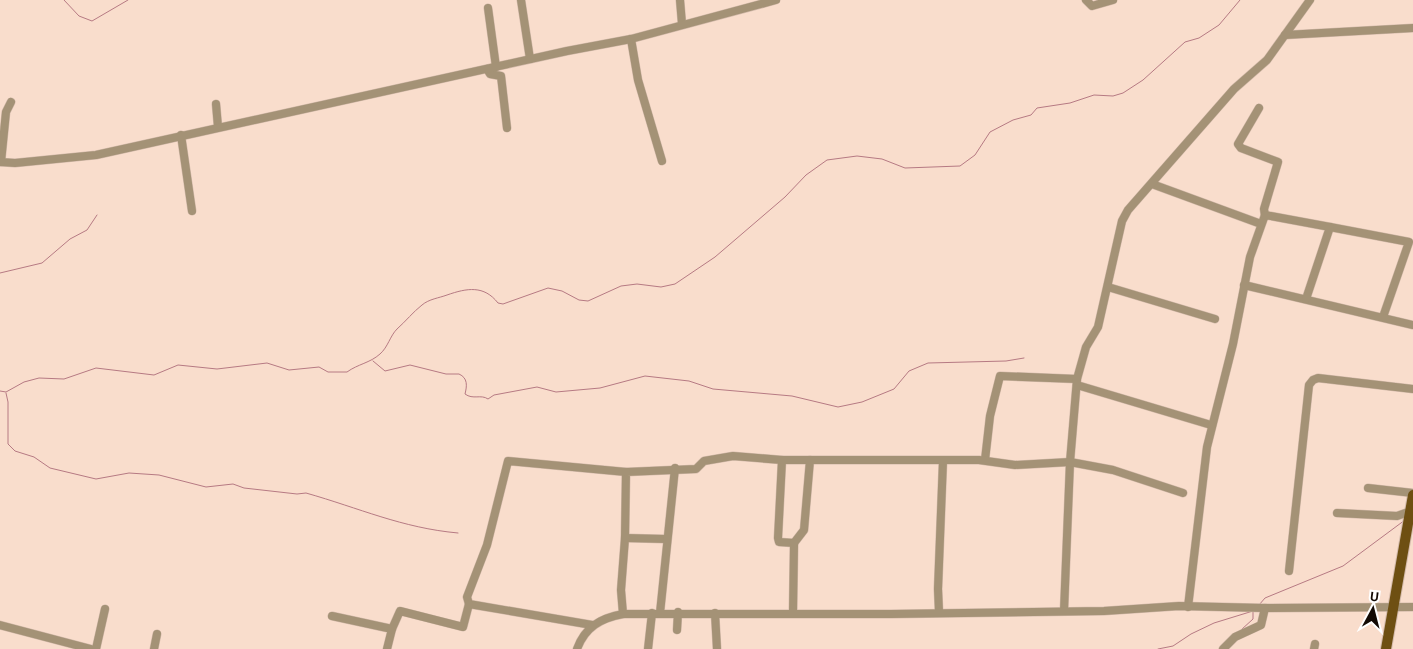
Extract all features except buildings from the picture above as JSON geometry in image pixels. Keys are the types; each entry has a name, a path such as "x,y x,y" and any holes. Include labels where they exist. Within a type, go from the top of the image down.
{"main road":[{"path":"1386,649 1398,569 1411,515 1413,494"}],"street":[{"path":"521,0 530,60"},
{"path":"680,0 682,24"},
{"path":"1086,0 1092,6 1113,0"},
{"path":"1064,611 1070,462 1077,382 1086,347 1098,327 1122,221 1128,210 1234,89 1267,60 1310,0"},
{"path":"10,102 6,112 1,162 96,155 181,135 631,39 770,1"},
{"path":"488,8 496,67"},
{"path":"1285,35 1413,28"},
{"path":"631,39 638,80 662,161"},
{"path":"487,69 489,73 501,76 507,128"},
{"path":"216,104 218,127"},
{"path":"1188,607 1211,425 1233,344 1250,257 1265,216 1264,209 1278,162 1241,148 1238,144 1259,108"},
{"path":"181,135 192,211"},
{"path":"1152,184 1262,224"},
{"path":"1265,216 1409,242 1383,317"},
{"path":"1306,299 1330,227"},
{"path":"1244,285 1413,325"},
{"path":"1108,287 1215,319"},
{"path":"985,460 990,416 1000,376 1077,382 1211,425"},
{"path":"1288,571 1306,413 1310,385 1313,380 1318,378 1413,389"},
{"path":"387,649 392,629 400,611 463,627 469,604 466,600 487,545 508,461 626,472 675,468 696,469 704,461 733,456 782,460 985,460 1015,465 1070,462 1113,470 1183,493"},
{"path":"782,460 778,538 779,542 794,543"},
{"path":"792,614 794,543 804,530 810,460"},
{"path":"939,612 938,589 943,461"},
{"path":"648,649 656,613 675,468"},
{"path":"623,614 621,590 625,538 626,472"},
{"path":"1368,488 1413,494"},
{"path":"1336,513 1411,515"},
{"path":"625,538 666,539"},
{"path":"469,604 592,625"},
{"path":"577,649 580,641 592,625 610,616 623,614 678,612 792,614 1064,611 1188,607 1413,607"},
{"path":"96,649 105,608"},
{"path":"1223,649 1235,636 1260,625 1257,608"},
{"path":"677,630 678,612"},
{"path":"715,613 717,649"},
{"path":"332,616 392,629"},
{"path":"0,625 91,649"},
{"path":"154,649 156,634"}],"waterway":[{"path":"64,0 79,16 92,21 128,0"},
{"path":"0,391 6,392 24,382 39,378 64,379 96,368 154,375 178,365 217,369 267,363 289,370 319,367 328,372 347,372 380,354 395,332 422,305 431,300 454,293 468,290 481,291 493,297 498,303 503,304 548,288 562,291 579,300 588,301 621,286 637,284 661,287 675,284 715,257 785,197 806,175 827,160 857,156 882,159 905,168 960,166 975,155 990,132 1013,120 1031,115 1037,108 1070,103 1094,95 1113,96 1123,93 1143,80 1185,42 1199,38 1219,25 1240,0"},
{"path":"0,273 42,263 70,239 87,230 97,215"},
{"path":"373,361 385,371 410,365 446,374 459,374 465,380 465,394 471,397 488,399 494,395 537,387 556,392 600,388 645,376 689,381 713,389 792,396 838,407 862,402 894,389 909,371 928,363 1006,361 1024,358"},
{"path":"6,393 8,402 8,444 15,451 34,457 50,468 96,479 129,473 159,475 206,487 233,484 244,488 297,494 306,493 399,522 458,533"},
{"path":"1259,605 1265,598 1343,566 1405,520"},
{"path":"1158,649 1173,646 1191,634 1214,623 1253,611"},
{"path":"1241,630 1253,619 1253,612"}]}
